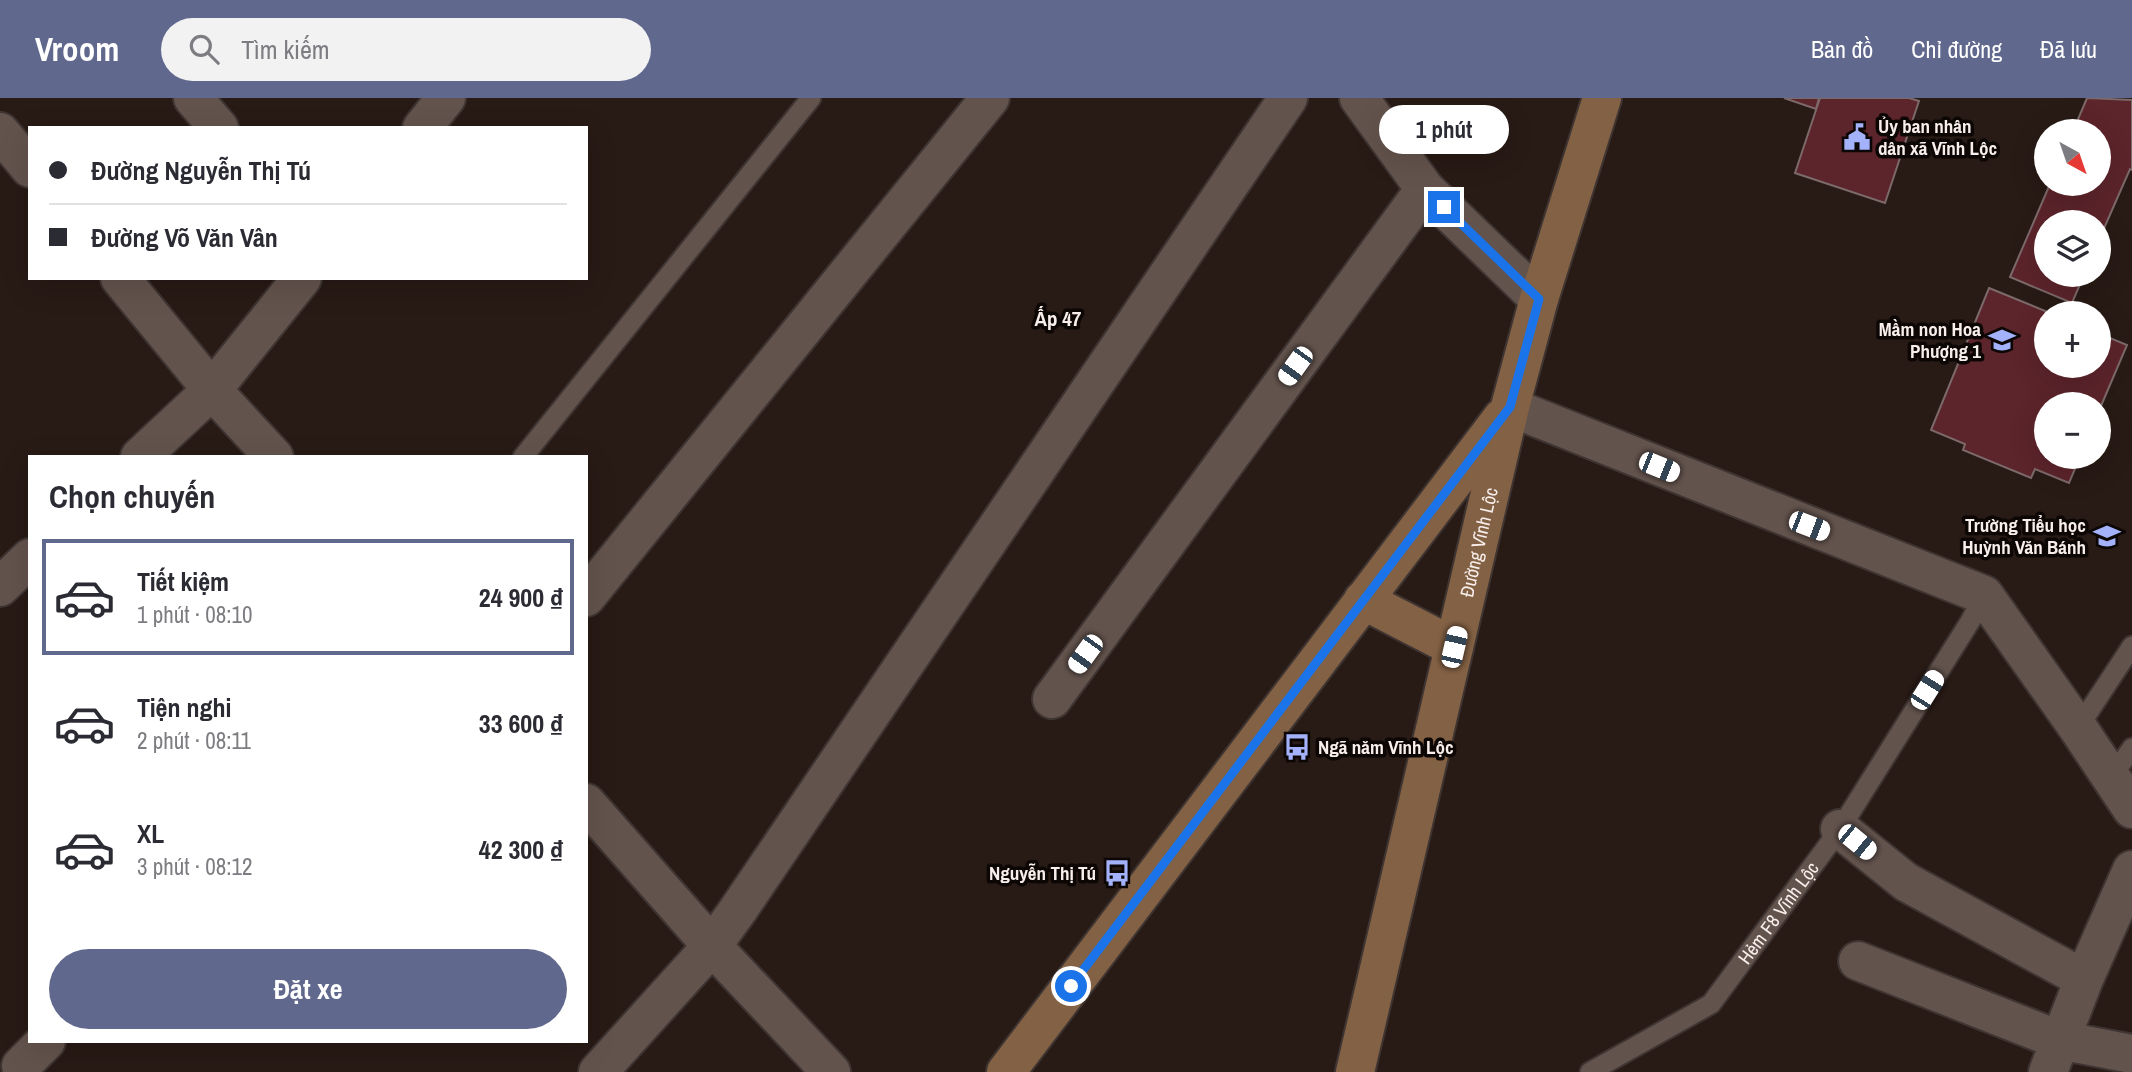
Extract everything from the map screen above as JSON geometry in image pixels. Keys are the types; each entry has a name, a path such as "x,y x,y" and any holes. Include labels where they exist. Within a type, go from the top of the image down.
{"main road":[{"name":"Đường Vĩnh Lộc","path":"1354,1072 1510,407 1539,299 1602,98"},
{"path":"1006,1072 1510,407"},
{"path":"1363,600 1454,647"}],"street":[{"path":"194,98 217,126"},
{"path":"588,595 990,98"},
{"path":"598,1072 712,946 1288,98"},
{"path":"1359,98 1425,189 1539,299"},
{"path":"0,132 28,166"},
{"path":"1052,699 1425,189"},
{"path":"122,280 212,390 272,455"},
{"path":"142,455 212,390 300,280"},
{"path":"1510,407 1984,595 2078,727 2122,763 2132,809"},
{"path":"0,587 28,560"},
{"path":"588,805 712,946 831,1072"},
{"path":"1840,829 1906,882 2084,979"},
{"path":"2053,1056 2132,870"},
{"path":"1858,961 2053,1056 2132,1054"}],"lane":[{"path":"525,455 811,98"},
{"name":"Hẻm F8 Vĩnh Lộc","path":"1590,1072 1711,1004 1840,829 1984,595"},
{"path":"2078,727 2132,646"}],"building":[{"path":"1784,98 1819,98 1816,109"},
{"name":"Ủy ban nhân dân xã Vĩnh Lộc","path":"1820,98 1909,98 1919,101 1885,203 1795,173"},
{"path":"2087,98 2132,100 2132,170 2130,169 2111,212 2111,210 2039,210 2045,196 2111,196 2111,119 2078,119"},
{"path":"2034,221 2034,287 2079,287 2073,301 2067,301 2010,277"},
{"path":"1989,288 2034,306 2034,378 2111,378 2111,338 2127,345 2107,392 2034,392 2035,469 2031,478 1963,450 1965,444 1931,430"},
{"path":"2035,469 2075,469 2069,483"}],"place":[{"name":"Ủy ban nhân dân xã Vĩnh Lộc","path":"1857,137"},
{"name":"Mầm non Hoa Phượng 1","path":"2002,340"},
{"name":"Trường Tiểu học Huỳnh Văn Bánh","path":"2107,536"},
{"name":"Ngã năm Vĩnh Lộc","path":"1297,747"},
{"name":"Nguyễn Thị Tú","path":"1117,873"}],"district":[{"name":"Ấp 47","path":"1058,319"}],"route":[{"path":"1071,986 1510,407 1539,299 1444,207"}]}
